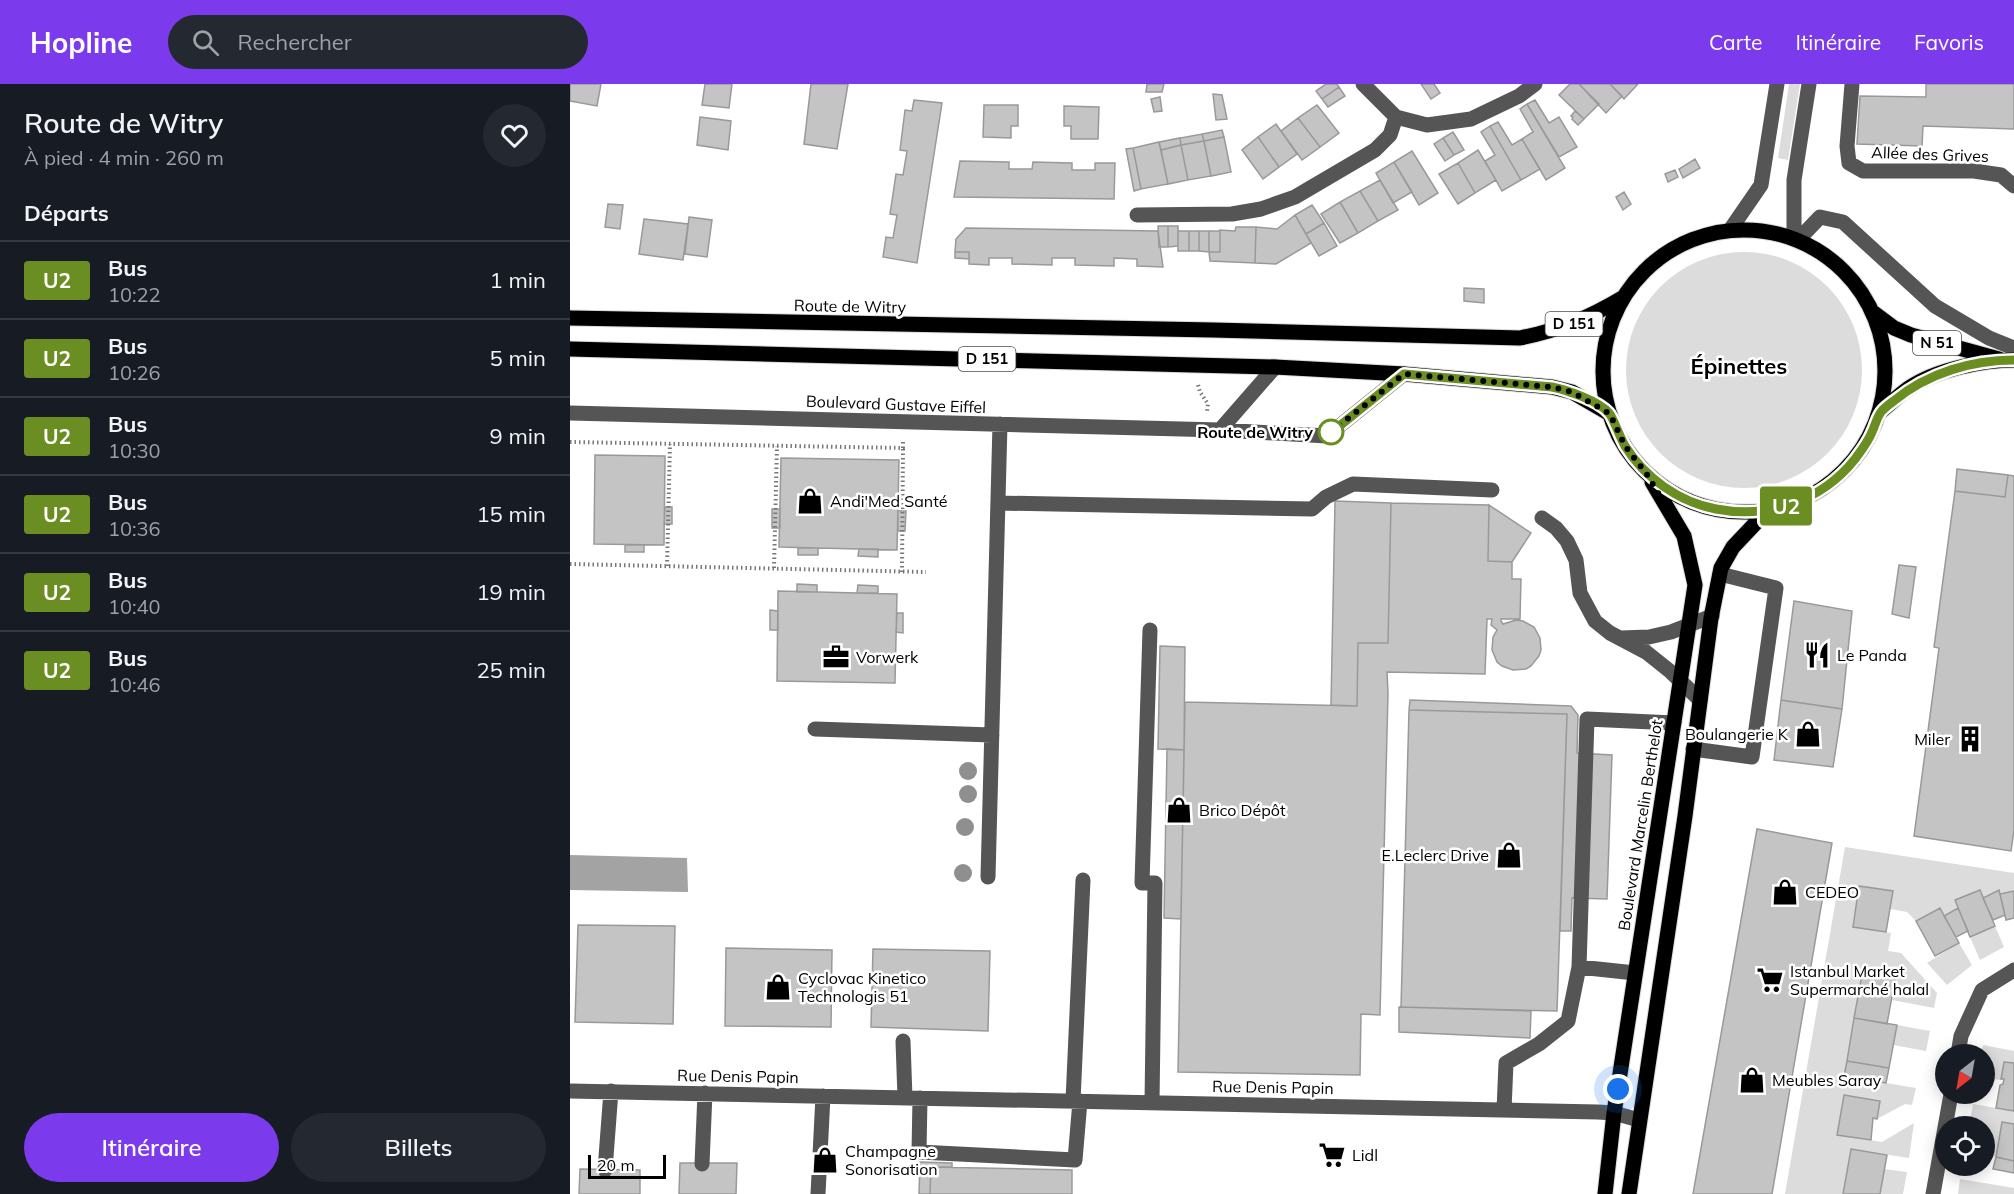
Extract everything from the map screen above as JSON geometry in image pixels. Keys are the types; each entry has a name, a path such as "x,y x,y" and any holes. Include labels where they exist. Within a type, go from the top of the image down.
{"main road":[{"path":"1730,230 1764,231 1796,240 1820,252 1839,266 1860,290 1874,313 1883,342 1885,359 1885,384 1880,412 1867,442 1855,459 1841,475 1811,496 1791,505 1767,511 1741,512 1706,507 1674,493 1646,473 1625,446 1610,414 1603,381 1603,359 1611,324 1624,297 1648,268 1670,251 1697,238 1730,230"},
{"name":"Route de Witry","path":"570,318 1520,338 1548,333 1574,324 1624,297"},
{"name":"N 51","path":"1874,313 1894,328 1911,335 2011,356"},
{"name":"D 151","path":"570,349 1275,367 1404,374 1552,387 1572,392 1610,414"},
{"name":"N 51","path":"1880,412 1910,387 1933,375 2011,356"},
{"name":"Boulevard Marcelin Berthelot","path":"1605,1194 1614,1113 1695,585 1684,536 1646,473"},
{"path":"1629,1194 1712,616 1720,574 1733,546 1767,511"}],"street":[{"path":"1363,84 1396,117 1427,125 1471,119 1519,96 1535,84"},
{"path":"1730,230 1761,185 1777,84"},
{"path":"1796,240 1794,180 1809,84"},
{"name":"Allée des Grives","path":"1852,84 1847,146 1849,163 1863,171 1983,172 2001,175 2014,186"},
{"path":"1137,215 1232,214 1261,210 1295,196 1375,150 1389,135 1396,117"},
{"path":"1796,240 1820,217 1842,222 1935,306 1989,338 2011,356"},
{"path":"1220,430 1275,367"},
{"name":"Boulevard Gustave Eiffel","path":"570,413 1220,430 1327,436 1404,374"},
{"path":"988,877 1000,424"},
{"path":"998,503 1312,509 1326,497 1353,484 1492,490"},
{"path":"1542,518 1556,528 1567,541 1576,560 1580,593 1595,621 1610,633 1646,652 1700,700"},
{"path":"1693,749 1752,758 1776,588 1720,574"},
{"path":"1622,638 1649,637 1712,616"},
{"path":"1150,630 1142,883 1155,882 1152,1103"},
{"path":"1504,1110 1506,1063 1539,1044 1569,1021 1579,967 1587,719 1674,723"},
{"path":"815,729 992,735"},
{"path":"903,1041 919,1152 1075,1160 1083,880"},
{"path":"1579,967 1635,973"},
{"path":"1960,1044 1961,1036 1982,990 2014,970"},
{"name":"Rue Denis Papin","path":"570,1091 1504,1110 1614,1113 1639,1120"},
{"path":"605,1170 611,1092"},
{"path":"702,1164 705,1093"},
{"path":"818,1194 824,1096"},
{"path":"1933,1194 1949,1104"}],"path":[{"path":"902,422 902,572"},
{"path":"570,442 903,448"},
{"path":"667,566 670,444"},
{"path":"774,568 777,446"},
{"path":"570,564 926,572"}],"shaded area":[{"path":"1789,84 1800,84 1788,160 1778,158"},
{"path":"1744,252 1767,254 1800,266 1819,279 1835,295 1848,314 1857,336 1862,370 1860,393 1848,426 1835,445 1819,461 1800,474 1778,483 1744,488 1721,486 1688,474 1669,461 1653,445 1640,426 1631,404 1626,370 1628,347 1640,314 1653,295 1669,279 1688,266 1710,257"},
{"path":"1845,847 2014,873 2014,891 2000,894 1999,891 1983,898 1979,890 1955,900 1958,908 1944,916 1940,908 1916,921 1907,912 1890,909 1892,891 1859,886 1853,926 1891,933 1888,951 1901,953 1937,993 1934,1008 1892,1000 1896,975 1863,970 1845,1076 1916,1088 1912,1105 1905,1104 1877,1119 1880,1101 1837,1135 1882,1142 1914,1123 1909,1158 1851,1149 1843,1194 1785,1194"},
{"path":"570,855 687,858 688,892 570,890"},
{"path":"1995,926 2004,947 1980,960 1970,937"},
{"path":"1959,943 1972,965 1947,985 1927,963"},
{"path":"1897,1025 1930,1031 1926,1051 1893,1045"},
{"path":"1995,1047 2014,1051 2014,1063 2004,1062 2001,1080 1995,1079"},
{"path":"1973,1104 2014,1111 2014,1124 2002,1122 1996,1157 1995,1116 1971,1116"},
{"path":"1884,1169 1907,1172 1903,1194 1880,1194"},
{"path":"1960,1179 2014,1188 2014,1194 1958,1194"}],"building":[{"path":"570,84 601,84 597,106 570,101"},
{"path":"705,84 732,84 729,108 702,105"},
{"path":"811,84 848,84 837,149 804,144"},
{"path":"1147,84 1164,84 1162,92 1146,92"},
{"path":"1326,84 1337,84 1339,87 1322,99 1316,91"},
{"path":"1421,84 1434,84 1440,93 1431,99"},
{"path":"1570,84 1579,84 1599,104 1584,119 1559,95"},
{"path":"1579,84 1610,84 1622,96 1606,113"},
{"path":"1610,84 1638,84 1624,99"},
{"path":"1926,84 2014,84 2014,129 1923,126 1922,146 1857,144 1860,96 1926,97"},
{"path":"1339,87 1345,96 1328,107 1322,99"},
{"path":"1213,94 1222,95 1227,119 1216,120"},
{"path":"1160,97 1162,111 1154,112 1151,99"},
{"path":"914,100 942,103 917,263 883,257 886,237 893,238 897,215 890,214 896,174 903,175 907,151 900,150 905,110 912,111"},
{"path":"1535,100 1549,123 1559,117 1577,147 1559,157 1527,104"},
{"path":"1527,104 1565,168 1546,180 1522,139 1533,132 1520,109"},
{"path":"984,105 1018,105 1018,126 1011,126 1011,138 983,137"},
{"path":"1317,105 1339,133 1320,147 1298,118"},
{"path":"1064,106 1099,107 1098,139 1071,139 1071,126 1064,126"},
{"path":"1575,111 1584,119 1578,125 1571,116"},
{"path":"700,117 731,121 728,150 697,145"},
{"path":"1298,118 1320,147 1302,160 1281,131"},
{"path":"1498,122 1512,145 1522,139 1540,169 1521,180 1490,126"},
{"path":"1276,124 1297,154 1279,167 1258,137"},
{"path":"1490,126 1521,180 1502,191 1485,161 1495,155 1481,132"},
{"path":"1222,130 1224,137 1204,141 1202,134"},
{"path":"1453,132 1464,150 1454,155 1443,138"},
{"path":"1202,134 1204,141 1181,145 1180,138"},
{"path":"1224,137 1231,172 1211,176 1204,141"},
{"path":"1258,137 1279,167 1263,179 1242,150"},
{"path":"1180,138 1181,145 1161,150 1159,142"},
{"path":"1443,138 1454,155 1445,161 1434,144"},
{"path":"1204,141 1211,176 1188,180 1181,145"},
{"path":"1159,142 1168,184 1141,189 1133,148"},
{"path":"1181,145 1188,180 1168,184 1161,150"},
{"path":"1133,148 1141,189 1134,191 1126,149"},
{"path":"1478,150 1496,180 1475,193 1458,163"},
{"path":"1412,151 1438,193 1419,205 1394,162"},
{"path":"1695,159 1700,168 1683,178 1679,169"},
{"path":"960,161 1009,162 1009,169 1032,169 1033,162 1072,163 1072,170 1095,170 1095,163 1115,163 1114,199 954,197"},
{"path":"1394,162 1412,192 1393,203 1376,173"},
{"path":"1458,163 1475,193 1458,204 1439,174"},
{"path":"1675,170 1678,177 1668,182 1665,174"},
{"path":"1380,180 1398,210 1378,221 1360,191"},
{"path":"1360,191 1378,221 1358,233 1340,202"},
{"path":"1624,192 1631,204 1623,210 1616,197"},
{"path":"1340,202 1358,233 1340,243 1321,214"},
{"path":"608,204 623,205 620,229 605,227"},
{"path":"1312,205 1324,223 1306,234 1295,215"},
{"path":"1295,215 1311,243 1276,264 1255,263 1256,227 1277,229"},
{"path":"689,217 712,220 707,257 685,254"},
{"path":"644,219 688,224 683,260 639,254"},
{"path":"1324,223 1337,246 1319,256 1306,234"},
{"path":"1158,226 1168,226 1168,247 1159,247"},
{"path":"1168,226 1178,226 1178,246 1168,247"},
{"path":"1236,227 1256,227 1255,263 1210,261 1209,252 1220,252 1220,230 1235,231"},
{"path":"966,228 1158,231 1163,267 1137,266 1137,259 1114,258 1114,266 1075,265 1075,258 1052,258 1052,265 1012,264 1012,258 989,258 989,265 969,264 969,252 955,252 956,239"},
{"path":"1178,231 1189,231 1189,251 1178,251"},
{"path":"1189,231 1199,231 1199,251 1189,251"},
{"path":"1199,231 1209,231 1209,252 1199,251"},
{"path":"1209,231 1220,231 1220,252 1209,252"},
{"path":"955,252 969,252 969,259 955,258"},
{"path":"1464,288 1484,289 1484,303 1464,301"},
{"path":"595,455 665,456 664,545 594,544"},
{"path":"781,458 899,460 897,550 779,547"},
{"path":"1957,469 2008,475 2005,497 1955,491"},
{"name":"Miler","path":"2008,475 2014,476 2014,830 2011,851 1914,836 1939,648 1934,647 1955,491 2005,497"},
{"path":"1335,501 1391,503 1388,643 1358,643 1357,706 1331,705"},
{"path":"1391,503 1489,505 1488,561 1512,562 1512,579 1521,579 1520,619 1501,619 1501,621 1503,624 1516,620 1523,621 1534,627 1540,638 1539,656 1526,669 1513,670 1502,666 1497,662 1492,650 1493,637 1497,630 1491,625 1492,619 1487,619 1485,674 1387,672 1380,1015 1361,1014 1360,1075 1178,1072 1185,702 1357,706 1358,643 1388,643"},
{"path":"1489,505 1531,533 1512,562 1488,561"},
{"path":"665,507 672,507 672,524 664,524"},
{"path":"772,509 780,509 780,528 772,528"},
{"path":"898,511 906,511 905,531 898,531"},
{"path":"625,545 644,545 644,552 625,552"},
{"path":"798,548 818,548 818,555 798,555"},
{"path":"859,549 878,549 878,557 858,556"},
{"path":"1899,565 1916,567 1909,618 1892,614"},
{"path":"797,584 817,585 817,592 797,592"},
{"path":"858,585 878,586 878,593 857,593"},
{"name":"Vorwerk","path":"778,591 897,594 895,683 777,681"},
{"name":"Le Panda","path":"1794,601 1852,611 1842,709 1781,700"},
{"path":"770,610 778,611 778,630 770,630"},
{"path":"897,613 903,613 903,633 896,632"},
{"path":"1160,646 1185,647 1184,750 1158,749"},
{"path":"1410,700 1571,706 1578,715 1577,753 1612,755 1607,899 1572,898 1571,931 1560,931 1567,714 1409,710"},
{"name":"Boulangerie K","path":"1781,700 1842,709 1833,767 1774,760"},
{"path":"1409,710 1567,714 1557,1011 1401,1007"},
{"path":"1167,749 1184,750 1181,919 1164,918"},
{"path":"1757,829 1832,843 1772,1194 1693,1194"},
{"path":"1859,886 1893,891 1886,932 1853,927"},
{"path":"1980,890 1995,926 1970,937 1955,900"},
{"path":"1999,890 2005,915 1993,920 1983,898"},
{"path":"2014,891 2014,918 2006,920 2000,894"},
{"path":"1940,908 1959,943 1935,956 1916,921"},
{"path":"1958,908 1968,931 1956,937 1944,916"},
{"path":"578,925 675,926 673,1024 575,1022"},
{"path":"726,948 832,950 831,1027 725,1026"},
{"path":"873,949 990,951 988,1031 871,1027"},
{"path":"1863,969 1896,974 1887,1024 1854,1018"},
{"path":"1399,1007 1531,1011 1530,1038 1399,1032"},
{"path":"1854,1018 1897,1025 1889,1068 1847,1061"},
{"path":"1847,1061 1889,1068 1886,1083 1844,1076"},
{"path":"2004,1062 2014,1063 2014,1111 1996,1108 2000,1085 2003,1084 2004,1079 2001,1079"},
{"path":"1844,1095 1880,1101 1877,1119 1873,1118 1871,1140 1837,1135"},
{"path":"2002,1122 2014,1124 2014,1161 1996,1157"},
{"path":"1851,1149 1887,1155 1880,1194 1843,1194"},
{"path":"1996,1157 2014,1161 2014,1173 1995,1169"},
{"path":"920,1162 952,1163 952,1167 931,1167 930,1194 919,1194"},
{"path":"680,1163 737,1163 736,1194 679,1194"},
{"path":"931,1167 1072,1170 1072,1194 930,1194"},
{"path":"580,1169 640,1170 640,1194 579,1194"}],"bus line":[{"name":"U2","path":"1327,436 1404,374 1552,387 1572,392 1610,414 1620,437 1637,463 1659,484 1674,493 1694,503 1718,510 1767,511 1791,505 1833,482 1855,459 1867,442 1880,412 1910,387 1933,375 1953,369 2014,360"}],"place":[{"name":"Route de Witry","path":"1331,432"},
{"name":"Andi'Med Santé","path":"810,501"},
{"name":"Le Panda","path":"1817,655"},
{"name":"Vorwerk","path":"836,657"},
{"name":"Boulangerie K","path":"1808,734"},
{"name":"Miler","path":"1970,739"},
{"name":"Brico Dépôt","path":"1179,810"},
{"name":"E.Leclerc Drive","path":"1509,855"},
{"name":"CEDEO","path":"1785,892"},
{"name":"Istanbul Market Supermarché halal","path":"1770,980"},
{"name":"Cyclovac Kinetico Technologis 51","path":"778,987"},
{"name":"Meubles Saray","path":"1752,1080"},
{"name":"Lidl","path":"1332,1155"},
{"name":"Champagne Sonorisation","path":"825,1160"}],"district":[{"name":"Épinettes","path":"1739,366"}],"route":[{"path":"1331,432 1404,374 1526,383 1572,392 1610,414 1625,446 1646,473 1684,536 1695,585 1618,1089"}]}
